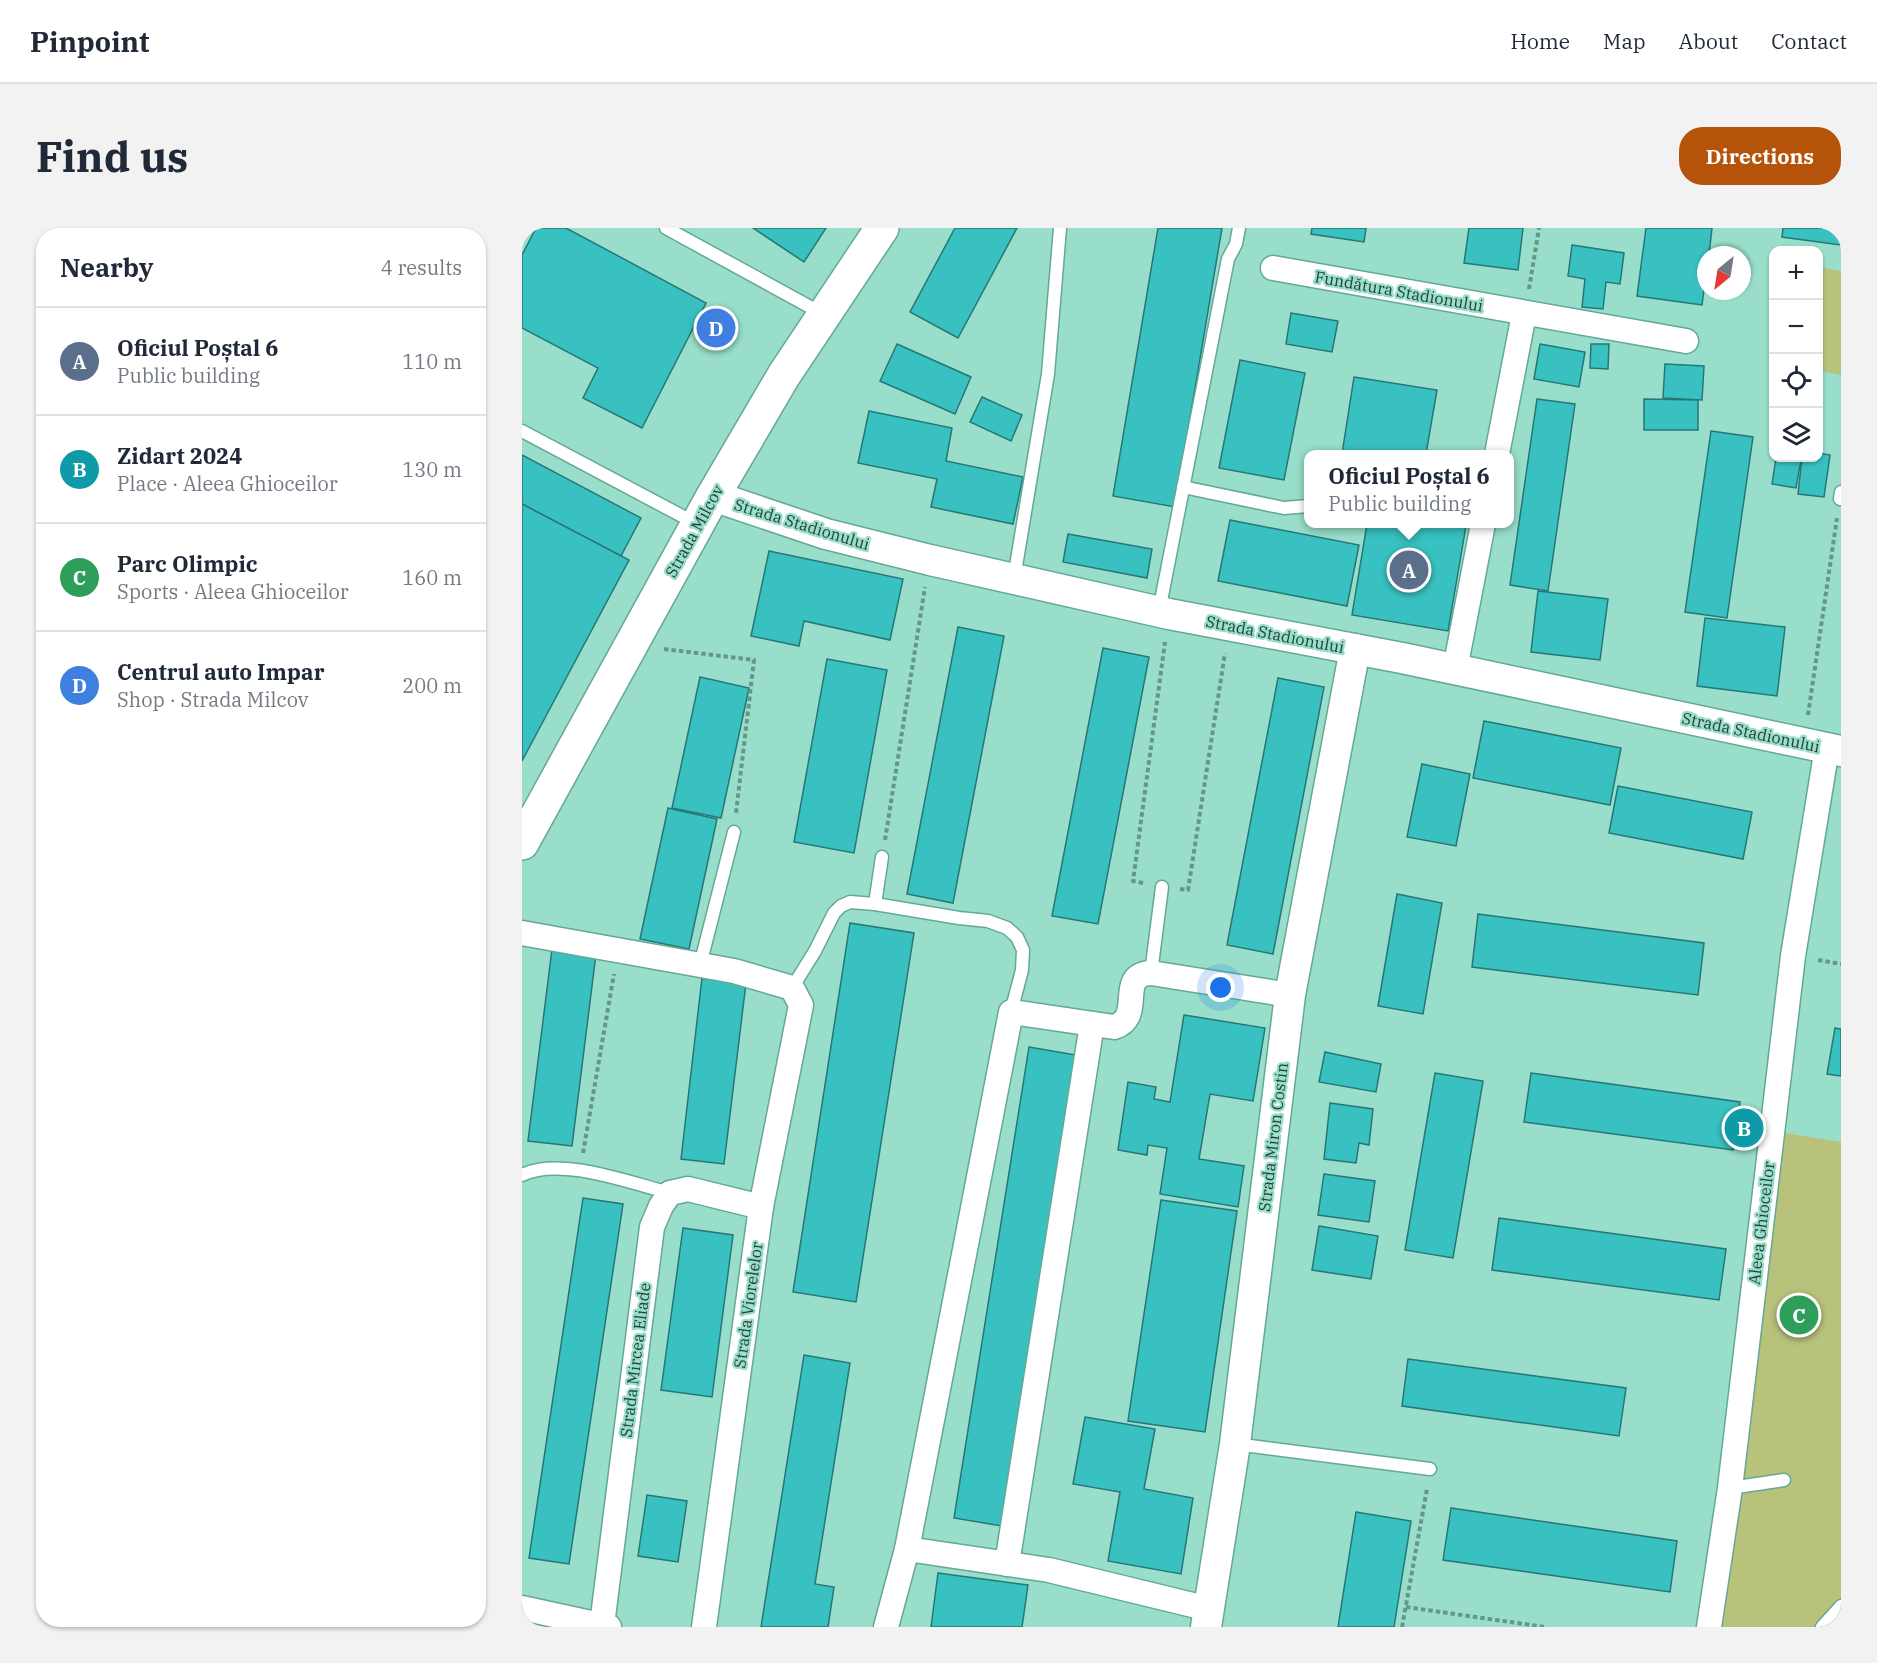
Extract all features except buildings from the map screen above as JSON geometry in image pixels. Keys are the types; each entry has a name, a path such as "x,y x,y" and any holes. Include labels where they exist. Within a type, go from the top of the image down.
{"main road":[{"name":"Strada Milcov","path":"522,843 713,496 784,375 882,228"}],"street":[{"name":"Fundătura Stadionului","path":"1273,268 1686,341"},
{"path":"1498,450 1524,314"},
{"name":"Strada Stadionului","path":"713,496 826,534 930,560 1229,626 1455,669 1824,747"},
{"path":"1455,669 1482,528"},
{"name":"Strada Miron Costin","path":"1208,1618 1235,1444 1290,995 1355,649"},
{"name":"Aleea Ghioceilor","path":"1709,1627 1730,1488 1793,956 1824,747"},
{"path":"522,933 734,971 792,988"},
{"path":"886,1627 907,1549 1011,1012 1114,1027 1123,1024 1130,1014 1134,980 1139,975 1151,973 1290,995"},
{"name":"Strada Viorelelor","path":"704,1627 761,1207 801,1005 792,988"},
{"path":"1008,1564 1092,1024"},
{"path":"670,1193 688,1189 761,1207"},
{"name":"Strada Mircea Eliade","path":"605,1626 652,1227 661,1206 670,1193"},
{"path":"907,1549 1049,1570 1208,1618"},
{"path":"522,1608 575,1624 605,1626"}],"lane":[{"path":"666,228 824,314"},
{"path":"1014,578 1048,374 1060,228"},
{"path":"1164,612 1183,487 1228,259 1236,244 1239,228"},
{"path":"522,431 698,525"},
{"path":"1183,487 1284,508 1304,506"},
{"path":"700,966 734,832"},
{"path":"875,904 882,857"},
{"path":"1151,973 1162,887"},
{"path":"792,988 815,951 834,913 841,906 850,902 875,904 988,921 1007,928 1017,937 1023,950 1022,970 1011,1012"},
{"path":"522,1175 531,1170 581,1169 670,1193"},
{"path":"1235,1444 1430,1469"},
{"path":"1730,1488 1784,1480"},
{"path":"1822,1627 1841,1606"}],"path":[{"path":"1524,314 1539,228"},
{"path":"1824,747 1840,496"},
{"path":"882,857 930,560"},
{"path":"1164,612 1133,881 1188,890 1229,626"},
{"path":"631,645 754,660 734,832"},
{"path":"581,1169 618,950"},
{"path":"1402,1627 1430,1469"},
{"path":"1406,1607 1545,1627"}],"green space":[{"path":"1823,268 1841,271 1841,375 1823,372"},
{"path":"1785,1133 1841,1142 1841,1627 1709,1627"}],"place":[{"name":"Centrul auto Impar","path":"716,328"},
{"name":"Oficiul Poștal 6","path":"1409,570"},
{"name":"Zidart 2024","path":"1744,1128"},
{"name":"Parc Olimpic","path":"1799,1315"}]}
